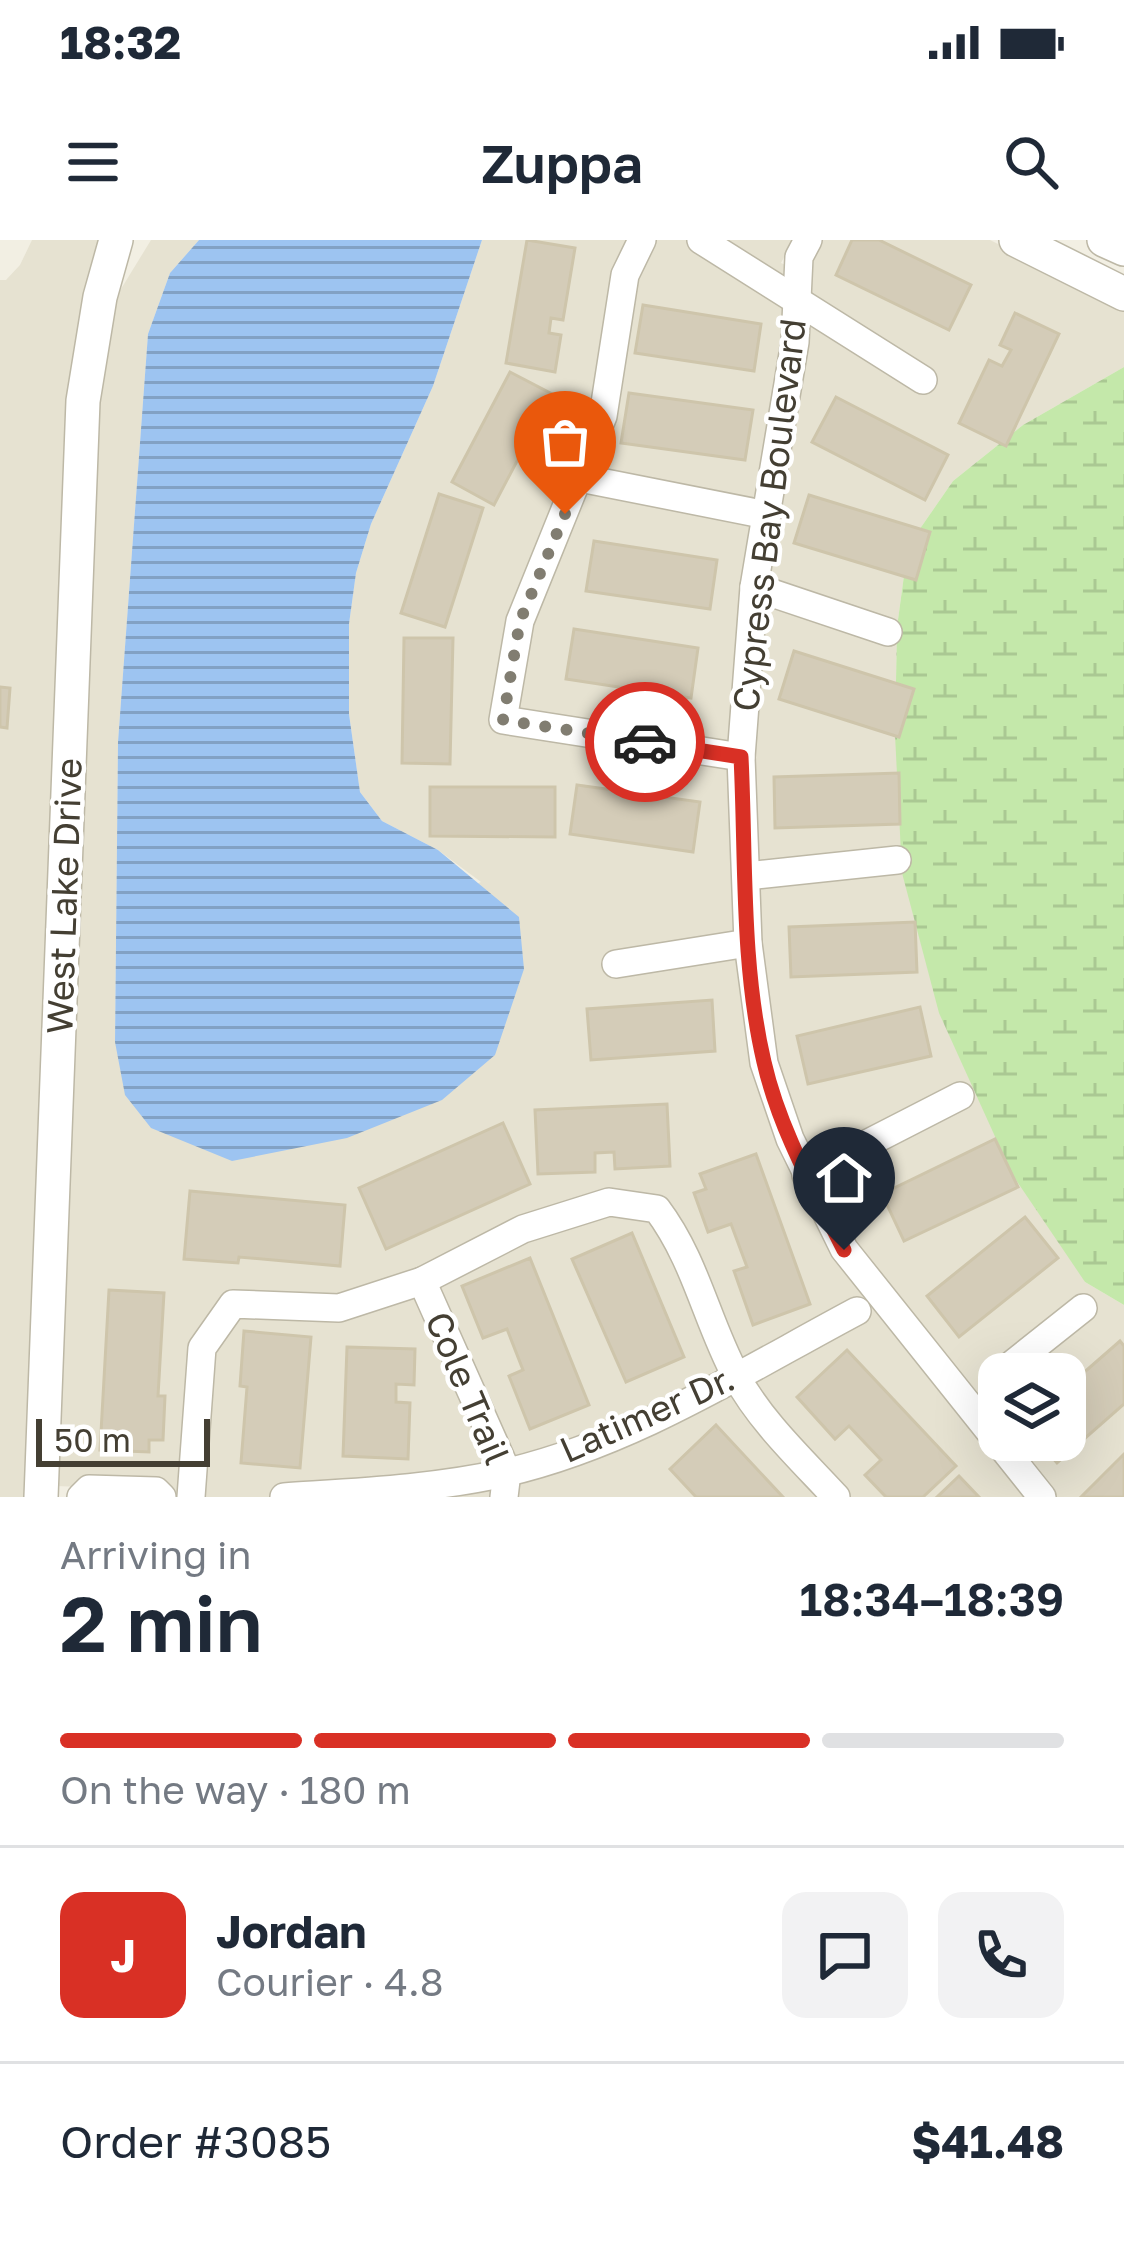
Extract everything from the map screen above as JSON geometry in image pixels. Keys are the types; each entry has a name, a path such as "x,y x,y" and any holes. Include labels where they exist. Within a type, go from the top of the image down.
{"street":[{"name":"West Lake Drive","path":"41,1497 83,401 100,297 116,240"},
{"name":"West Lake Drive","path":"100,297 135,240"},
{"path":"642,240 625,275 603,416 520,621 503,720 741,757"},
{"path":"701,240 923,380"},
{"name":"Cypress Bay Boulevard","path":"808,240 799,257 795,342 754,587 741,757 748,943 764,1063 806,1175 844,1250 1042,1497"},
{"path":"1016,240 1124,294"},
{"path":"1104,240 1124,249"},
{"path":"580,478 766,514"},
{"path":"754,587 888,632"},
{"path":"747,876 896,860"},
{"path":"616,964 748,943"},
{"path":"806,1175 960,1096"},
{"path":"191,1497 202,1348 233,1304 339,1308 422,1281 523,1228 609,1202 657,1209 681,1240 735,1375 764,1418 836,1497"},
{"name":"Cole Trail","path":"422,1281 506,1485"},
{"path":"1026,1353 1083,1308"},
{"name":"Latimer Dr.","path":"284,1497 506,1485 696,1399 857,1311"},
{"path":"967,1401 978,1392"},
{"path":"81,1497 89,1489 156,1491 162,1497"}],"shaded area":[{"path":"32,240 102,240 82,301 28,1497 0,1497 0,280 20,265"},
{"path":"151,240 199,240 170,273 148,334 118,742 115,1042 481,882 438,850 382,821 360,792 349,714 349,624 356,573 371,524 433,386 482,240 793,240 781,263 805,273 823,240 990,240 1124,307 1124,367 1023,425 953,481 908,546 897,627 895,735 1085,1282 1124,1305 1124,1497 140,1497 140,1489 55,1486 96,403 113,302"}],"green space":[{"path":"1124,367 1124,1305 1085,1282 1012,1174 939,1013 902,873 895,735 897,627 908,546 953,481 1023,425"}],"water":[{"path":"199,240 482,240 433,386 371,524 356,573 349,624 349,714 360,792 382,821 438,850 519,917 524,969 495,1055 442,1100 347,1138 232,1161 151,1128 125,1095 115,1042 118,742 148,334 170,273"}],"building":[{"path":"527,240 575,248 563,320 551,318 549,333 561,335 555,372 506,363"},
{"path":"852,240 879,240 971,285 949,330 836,275"},
{"path":"643,305 761,324 754,371 635,353"},
{"path":"1015,313 1059,334 1006,446 959,423 989,360 1002,366 1011,350 1000,345"},
{"path":"510,372 552,394 494,505 452,482"},
{"path":"629,393 753,410 745,460 621,443"},
{"path":"836,397 948,455 925,500 812,442"},
{"path":"439,494 483,508 445,627 401,613"},
{"path":"809,495 930,532 916,580 794,543"},
{"path":"594,541 717,560 710,609 586,591"},
{"path":"574,629 698,648 691,698 566,679"},
{"path":"404,638 453,638 450,764 402,763"},
{"path":"794,651 914,689 899,737 779,699"},
{"path":"0,687 10,688 7,728 0,727"},
{"path":"899,773 900,824 775,828 774,777"},
{"path":"577,785 700,802 693,852 570,834"},
{"path":"430,787 555,787 555,837 430,836"},
{"path":"915,922 917,972 791,977 789,927"},
{"path":"712,1000 715,1051 591,1060 587,1009"},
{"path":"920,1007 931,1056 808,1084 797,1036"},
{"path":"667,1104 670,1166 615,1169 614,1152 595,1153 595,1172 538,1174 535,1110"},
{"path":"503,1123 530,1184 386,1249 359,1188"},
{"path":"995,1139 1018,1187 904,1241 882,1194"},
{"path":"756,1154 810,1304 753,1325 734,1271 747,1267 731,1224 708,1232 694,1193 706,1189 700,1174"},
{"path":"190,1191 345,1205 340,1266 239,1257 238,1263 184,1259"},
{"path":"1025,1217 1058,1258 959,1337 927,1296"},
{"path":"632,1233 684,1357 626,1382 572,1259"},
{"path":"530,1258 589,1405 530,1429 509,1376 523,1370 507,1329 483,1338 462,1286"},
{"path":"109,1290 164,1293 158,1396 165,1396 163,1440 149,1440 149,1452 100,1450"},
{"path":"244,1331 311,1337 300,1468 241,1463 247,1387 240,1386"},
{"path":"1120,1341 1124,1346 1124,1404 1086,1437 1086,1371"},
{"path":"347,1347 415,1349 414,1385 396,1384 396,1402 410,1403 408,1459 343,1456"},
{"path":"847,1350 956,1466 923,1497 886,1497 865,1475 881,1460 849,1426 835,1439 797,1397"},
{"path":"716,1425 783,1497 696,1497 670,1469"},
{"path":"1124,1454 1124,1497 1081,1497"},
{"path":"959,1476 979,1497 937,1497"}],"way so far":[{"path":"565,514 520,621 503,720 645,742"}],"route":[{"path":"645,742 741,757 748,943 764,1063 790,1139 844,1250"}]}
